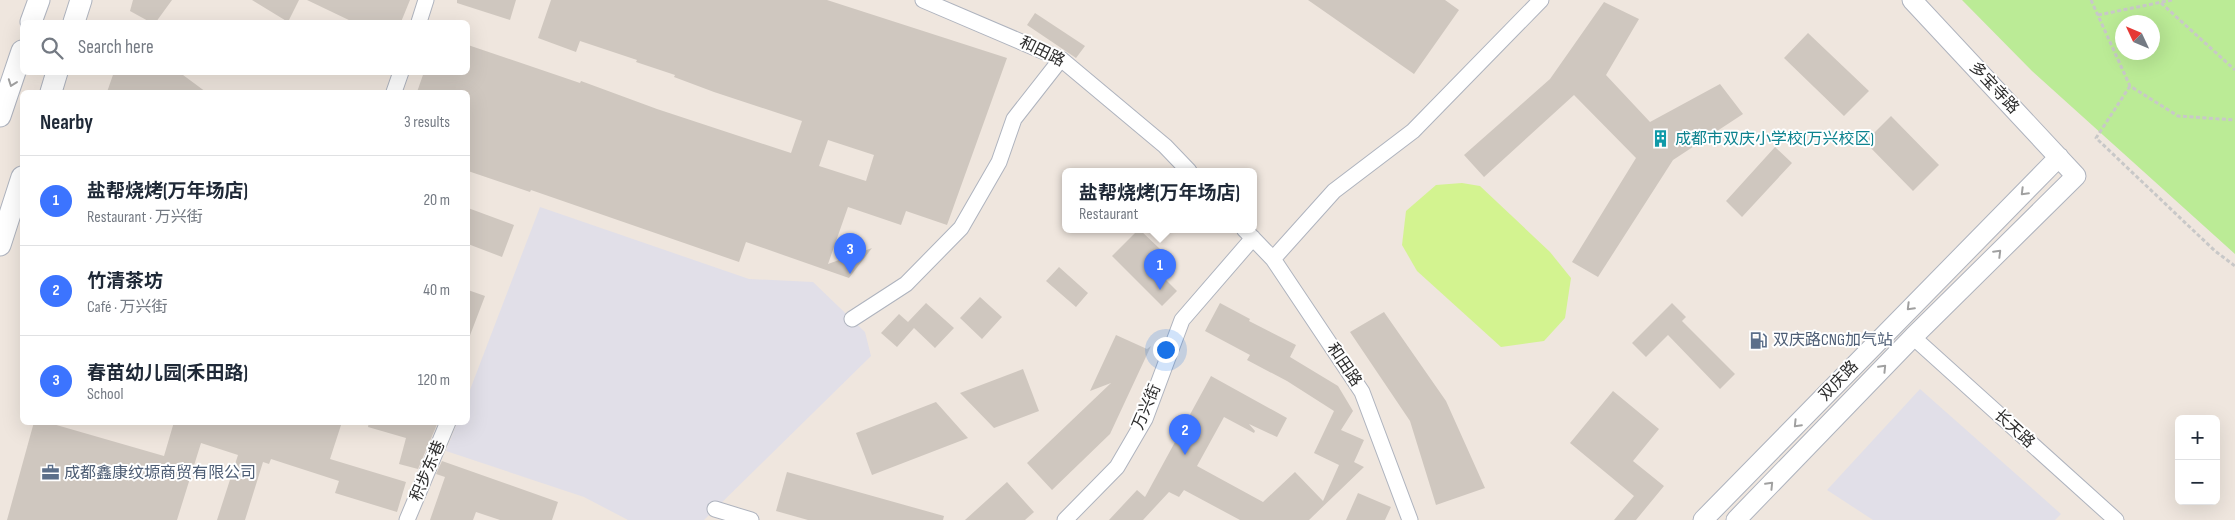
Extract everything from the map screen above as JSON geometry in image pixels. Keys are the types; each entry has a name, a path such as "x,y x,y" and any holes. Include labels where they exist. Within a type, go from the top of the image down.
{"main road":[{"path":"33,20 39,0"},
{"path":"75,20 81,0"},
{"path":"0,116 20,56"},
{"path":"52,90 56,75"},
{"path":"0,245 20,183"}],"street":[{"path":"419,20 426,0"},
{"name":"和田路","path":"923,0 1061,58 1165,146 1185,168"},
{"path":"1273,259 1334,191 1413,130 1541,0"},
{"name":"多宝寺路","path":"1912,0 2076,176"},
{"path":"852,320 906,284 960,228 999,162 1014,119 1061,58"},
{"path":"395,90 400,75"},
{"name":"双庆路","path":"1703,520 2059,157"},
{"name":"双庆路","path":"1736,520 1913,337 2076,176"},
{"name":"和田路","path":"1248,234 1273,259 1362,392 1410,520"},
{"name":"万兴街","path":"1065,520 1117,467 1144,419 1182,320 1248,234"},
{"name":"长天路","path":"1913,337 2116,520"},
{"name":"积步东巷","path":"407,520 447,425"},
{"path":"715,509 751,520"}],"path":[{"path":"2091,0 2130,86 2178,116 2235,120"},
{"path":"2098,15 2172,0"},
{"path":"2161,3 2235,70"},
{"path":"2130,86 2096,138 2215,251 2235,266"}],"shaded area":[{"path":"540,207 749,279 813,282 865,332 871,356 704,520 628,520 584,497 446,451 456,425 470,425 470,390"},
{"path":"1920,389 2061,514 2055,520 1873,520 1827,490"}],"green space":[{"path":"1962,0 2235,0 2235,254 2032,71"},
{"path":"1462,183 1480,186 1550,252 1571,278 1565,318 1544,341 1501,347 1417,271 1402,245 1406,211 1436,185"}],"building":[{"path":"133,0 172,0 157,20 146,20 130,11"},
{"path":"252,0 299,0 289,20 285,20"},
{"path":"307,0 410,0 402,20 349,20"},
{"path":"457,0 516,0 510,20 457,3"},
{"path":"551,0 827,0 1007,58 947,225 906,211 901,225 848,207 828,264 872,248 849,278 746,242 739,262 531,190 530,192 470,172 470,90 418,90 423,75 470,75 470,46 580,83 581,81 657,109 791,153 802,121 714,92 674,77 675,75 636,62 637,60 580,41 576,52 538,38","holes":["828,140 874,155 866,181 819,166"]},
{"path":"1308,0 1445,0 1459,10 1414,74"},
{"name":"成都市双庆小学校(万兴校区)","path":"1604,2 1639,19 1606,75 1650,122 1720,84 1743,114 1673,160 1598,277 1572,262 1636,158 1574,95 1484,177 1464,155 1550,79"},
{"path":"1035,13 1085,46 1076,58 1027,25"},
{"path":"1808,33 1869,91 1844,116 1784,58"},
{"path":"113,75 183,75 203,90 108,90"},
{"path":"1891,116 1939,165 1913,191 1865,142"},
{"path":"1775,147 1792,163 1742,217 1726,201"},
{"path":"470,209 514,225 502,257 470,245"},
{"path":"1135,233 1143,233 1160,249 1148,262 1177,291 1162,306 1112,256"},
{"path":"1059,267 1088,293 1076,307 1046,281"},
{"path":"470,291 485,296 470,335"},
{"path":"980,297 1002,317 982,339 960,318"},
{"path":"926,303 954,328 935,348 914,328 897,347 881,333 899,314 908,322"},
{"path":"1220,303 1250,319 1249,321 1296,345 1290,357 1338,386 1353,411 1341,430 1364,440 1354,462 1364,467 1309,520 1240,520 1184,490 1179,497 1169,492 1143,520 1109,520 1137,490 1145,497 1211,376 1287,418 1277,437 1249,424 1255,431 1254,433 1224,417 1197,466 1263,502 1295,472 1323,501 1339,465 1314,453 1334,411 1287,381 1247,360 1250,355 1205,331"},
{"path":"1672,303 1686,317 1682,321 1735,374 1720,389 1668,335 1646,357 1632,343"},
{"path":"1384,312 1446,401 1485,488 1436,505 1410,421 1350,332"},
{"path":"1116,335 1147,349 1151,346 1110,434 1052,490 1027,463 1111,383 1090,391"},
{"path":"1023,369 1039,411 994,428 960,393"},
{"path":"1613,391 1659,429 1633,461 1664,486 1636,520 1614,520 1634,496 1570,443"},
{"path":"936,402 968,438 872,475 856,433"},
{"path":"33,425 56,425 164,456 173,425 341,425 330,459 406,482 397,512 335,493 339,481 271,459 269,464 263,462 245,520 217,520 238,455 201,443 177,520 7,520"},
{"path":"368,425 437,425 418,469 399,464 406,438 368,427"},
{"path":"442,461 558,502 552,520 500,520 476,512 473,520 430,520 445,477 436,474"},
{"path":"787,472 944,516 943,520 808,520 776,511"},
{"path":"1007,482 1034,512 1025,520 965,520"},
{"path":"1358,493 1391,507 1385,520 1346,520"}],"place":[{"name":"成都市双庆小学校(万兴校区)","path":"1661,139"},
{"name":"春苗幼儿园(禾田路)","path":"850,274"},
{"name":"盐帮烧烤(万年场店)","path":"1160,290"},
{"name":"双庆路CNG加气站","path":"1759,340"},
{"name":"竹清茶坊","path":"1185,455"},
{"name":"成都鑫康纹塬商贸有限公司","path":"50,473"}]}
